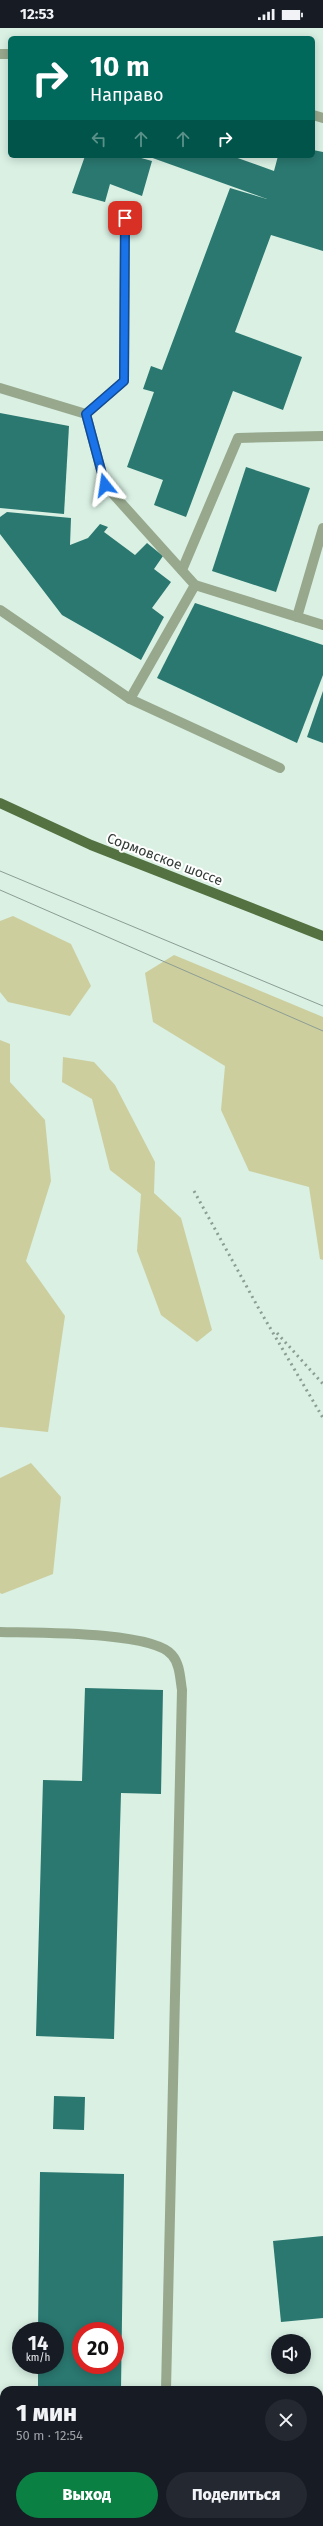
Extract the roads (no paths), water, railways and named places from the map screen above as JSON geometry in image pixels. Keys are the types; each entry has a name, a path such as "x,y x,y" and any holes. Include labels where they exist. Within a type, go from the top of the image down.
{"main road":[{"name":"Сормовское шоссе","path":"0,803 92,845 323,936"}],"street":[{"path":"86,414 124,381 125,218"},
{"path":"0,388 86,414"},
{"path":"86,414 105,485 195,585 323,625"},
{"path":"182,570 238,438 323,436"},
{"path":"297,617 323,528"},
{"path":"130,699 195,585"},
{"path":"0,610 130,699 280,768"},
{"path":"0,1632 133,1638 156,1645 171,1654 179,1670 182,1690 166,2386"}],"tram line":[{"path":"0,871 323,1006"},
{"path":"0,890 323,1031"}],"railway":[{"path":"194,1191 259,1309 323,1418"},
{"path":"277,1333 323,1384"}]}
